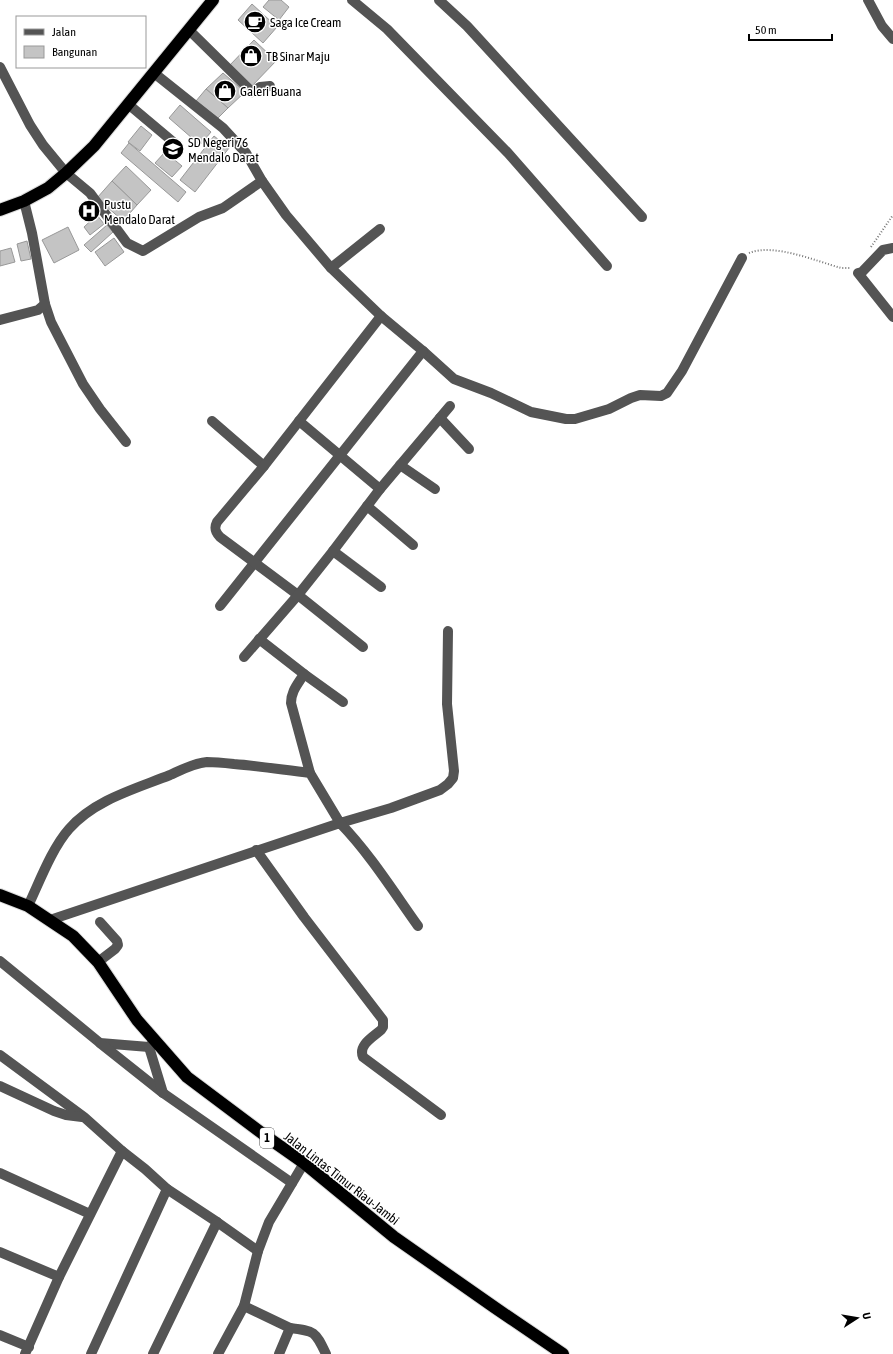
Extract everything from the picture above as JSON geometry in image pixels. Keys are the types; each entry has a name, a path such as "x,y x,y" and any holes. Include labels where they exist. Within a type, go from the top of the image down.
{"highway":[{"path":"0,210 24,201 48,188 94,146 213,0"},
{"name":"Jalan Lintas Timur Riau-Jambi","path":"0,895 28,906 73,936 98,962 138,1020 152,1044 187,1077 304,1163 394,1237 563,1354"}],"street":[{"path":"352,0 387,29 502,147 607,266"},
{"path":"439,0 467,26 642,217"},
{"path":"868,0 882,26 893,39"},
{"path":"189,30 252,92 260,87 270,86"},
{"path":"0,67 30,124 43,145 66,173 90,193 127,243 143,251 199,217 223,208 262,181"},
{"path":"154,73 223,128 246,154 262,181 286,215 331,268 381,316 458,382 491,393 530,412 566,419 575,419 609,409 640,395 661,396 667,393 682,371 742,258"},
{"path":"128,104 178,146"},
{"path":"24,201 32,233 45,304 51,322 83,384 100,409 126,442"},
{"path":"331,268 380,228"},
{"path":"893,248 883,250 862,272 858,273 893,317"},
{"path":"0,320 38,310 45,304"},
{"path":"363,647 298,595 220,537 216,533 215,527 217,522 264,466 381,316"},
{"path":"220,606 423,351"},
{"path":"244,657 298,595 380,489 450,406"},
{"path":"440,418 469,449"},
{"path":"212,421 264,466"},
{"path":"299,421 380,489"},
{"path":"400,465 435,489"},
{"path":"367,506 413,545"},
{"path":"333,551 381,588"},
{"path":"50,920 256,850 391,808 440,790 453,778 454,770 447,704 448,631"},
{"path":"259,640 343,702"},
{"path":"304,674 292,691 291,703 310,773 340,823 355,838 418,926"},
{"path":"28,906 53,853 68,830 82,815 97,805 192,766 206,762 310,773"},
{"path":"256,850 304,917 383,1020 384,1023 381,1030 363,1047 361,1052 363,1057 441,1115"},
{"path":"98,962 118,945 117,941 100,922"},
{"path":"0,961 163,1093 292,1184"},
{"path":"100,1042 152,1044 163,1093"},
{"path":"0,1055 84,1117 122,1151 146,1169 167,1189 258,1251"},
{"path":"0,1086 54,1111 66,1115 84,1117"},
{"path":"0,1335 27,1351 59,1277 122,1151"},
{"path":"218,1354 244,1306 258,1251 269,1222 304,1163"},
{"path":"0,1173 90,1214"},
{"path":"91,1354 167,1189"},
{"path":"153,1354 217,1222"},
{"path":"0,1252 59,1277"},
{"path":"244,1306 290,1328 309,1330 319,1339 326,1354"},
{"path":"280,1354 290,1328"}],"path":[{"path":"868,250 893,216"},
{"path":"742,258 747,253 754,251 771,250 780,251 846,269 855,265"}],"building":[{"path":"269,0 281,0 289,7 279,20 263,7"},
{"path":"252,4 277,27 263,43 238,20"},
{"path":"254,40 276,61 251,87 229,66"},
{"name":"Galeri Buana","path":"223,73 245,92 228,108 206,89"},
{"path":"206,89 228,108 218,118 196,101"},
{"path":"180,105 211,132 200,145 169,118"},
{"path":"141,126 152,135 140,151 128,142"},
{"path":"214,136 229,148 195,192 180,180"},
{"path":"129,143 186,192 178,202 121,153"},
{"path":"165,152 182,166 172,177 155,163"},
{"path":"126,166 151,190 137,205 112,181"},
{"path":"112,181 137,205 123,221 97,198"},
{"name":"Pustu Mendalo Darat","path":"92,201 100,211 86,222 78,212"},
{"path":"97,215 104,224 90,235 84,227"},
{"path":"107,225 113,232 91,252 84,245"},
{"path":"68,227 79,250 54,263 42,240"},
{"path":"114,238 124,252 105,266 95,252"},
{"path":"27,241 31,259 21,261 17,244"},
{"path":"11,248 15,262 0,266 0,251"}],"place":[{"name":"Saga Ice Cream","path":"255,22"},
{"name":"TB Sinar Maju","path":"251,56"},
{"name":"Galeri Buana","path":"225,91"},
{"name":"SD Negeri 76 Mendalo Darat","path":"173,149"},
{"name":"Pustu Mendalo Darat","path":"89,211"}]}
